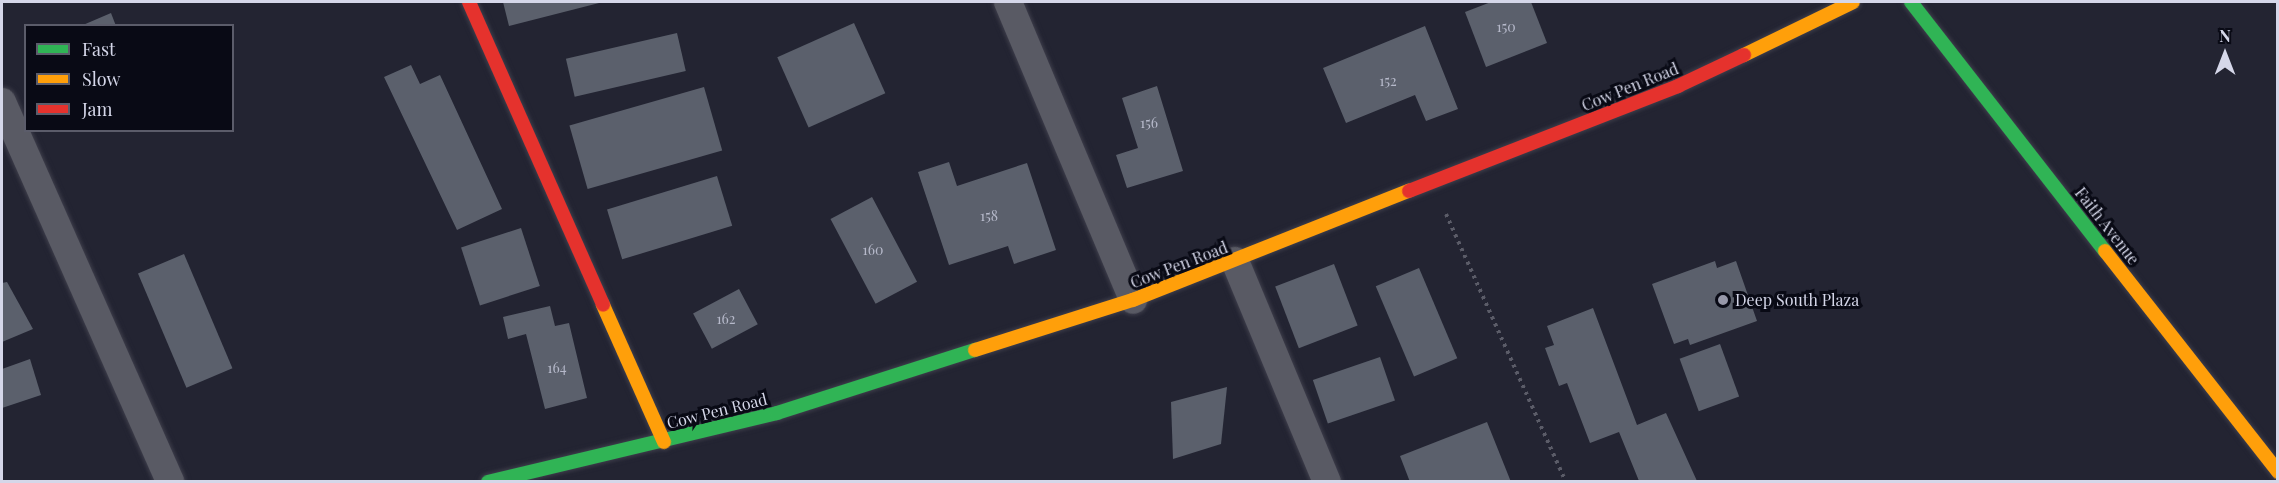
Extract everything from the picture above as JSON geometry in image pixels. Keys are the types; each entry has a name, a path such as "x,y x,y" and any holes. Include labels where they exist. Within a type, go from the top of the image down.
{"main road":[{"path":"469,2 664,442"},
{"name":"Cow Pen Road","path":"489,482 664,442 922,371 1133,300 1678,86 1853,2"},
{"name":"Faith Avenue","path":"1911,2 2277,472"}],"street":[{"path":"1008,2 1133,300"},
{"path":"2,102 170,482"},
{"path":"1235,261 1327,482"}],"path":[{"path":"1432,183 1566,482"}],"building":[{"path":"503,2 603,2 509,26"},
{"path":"1491,2 1531,2 1547,43 1486,67 1465,12"},
{"path":"111,13 115,24 85,24"},
{"path":"854,23 885,93 809,128 777,57"},
{"path":"1425,26 1458,109 1426,121 1415,95 1346,123 1323,68"},
{"path":"677,33 686,71 575,97 566,59"},
{"path":"411,65 420,84 440,75 502,209 457,230 384,77"},
{"path":"1157,86 1183,171 1127,188 1116,155 1138,148 1122,98"},
{"path":"704,87 722,150 588,189 569,126"},
{"path":"949,162 957,186 1027,163 1056,250 1014,264 1008,246 949,265 918,172"},
{"path":"717,176 732,226 622,259 607,210"},
{"path":"872,197 917,282 876,304 831,219"},
{"path":"521,228 540,286 480,305 461,247"},
{"path":"184,254 232,368 186,388 138,274"},
{"path":"1715,261 1717,268 1736,261 1757,321 1690,345 1688,339 1674,344 1652,284"},
{"path":"1334,264 1358,326 1299,348 1275,287"},
{"path":"1419,268 1457,358 1414,377 1376,286"},
{"path":"7,282 33,329 2,342 2,283"},
{"path":"739,289 758,324 712,349 693,313"},
{"path":"550,306 555,326 569,323 587,398 545,409 526,334 508,339 503,317"},
{"path":"1593,308 1637,425 1666,413 1697,481 1639,481 1619,432 1590,443 1567,383 1559,386 1545,348 1554,345 1547,326"},
{"path":"1720,344 1739,397 1699,411 1680,359"},
{"path":"1380,357 1395,400 1328,424 1313,380"},
{"path":"30,359 41,395 2,408 2,369"},
{"path":"1227,387 1221,444 1173,459 1171,402"},
{"path":"1487,422 1511,482 1410,482 1400,456"}],"traffic: fast":[{"path":"1911,2 2105,251"},
{"path":"488,482 777,413 975,350"}],"traffic: slow":[{"path":"1744,55 1853,2"},
{"path":"975,350 1133,300 1409,191"},
{"path":"2105,251 2278,472"},
{"path":"603,305 664,442"}],"traffic: jam":[{"path":"469,2 603,305"},
{"path":"1409,191 1678,86 1744,55"}],"place":[{"name":"Deep South Plaza","path":"1723,300"}]}
